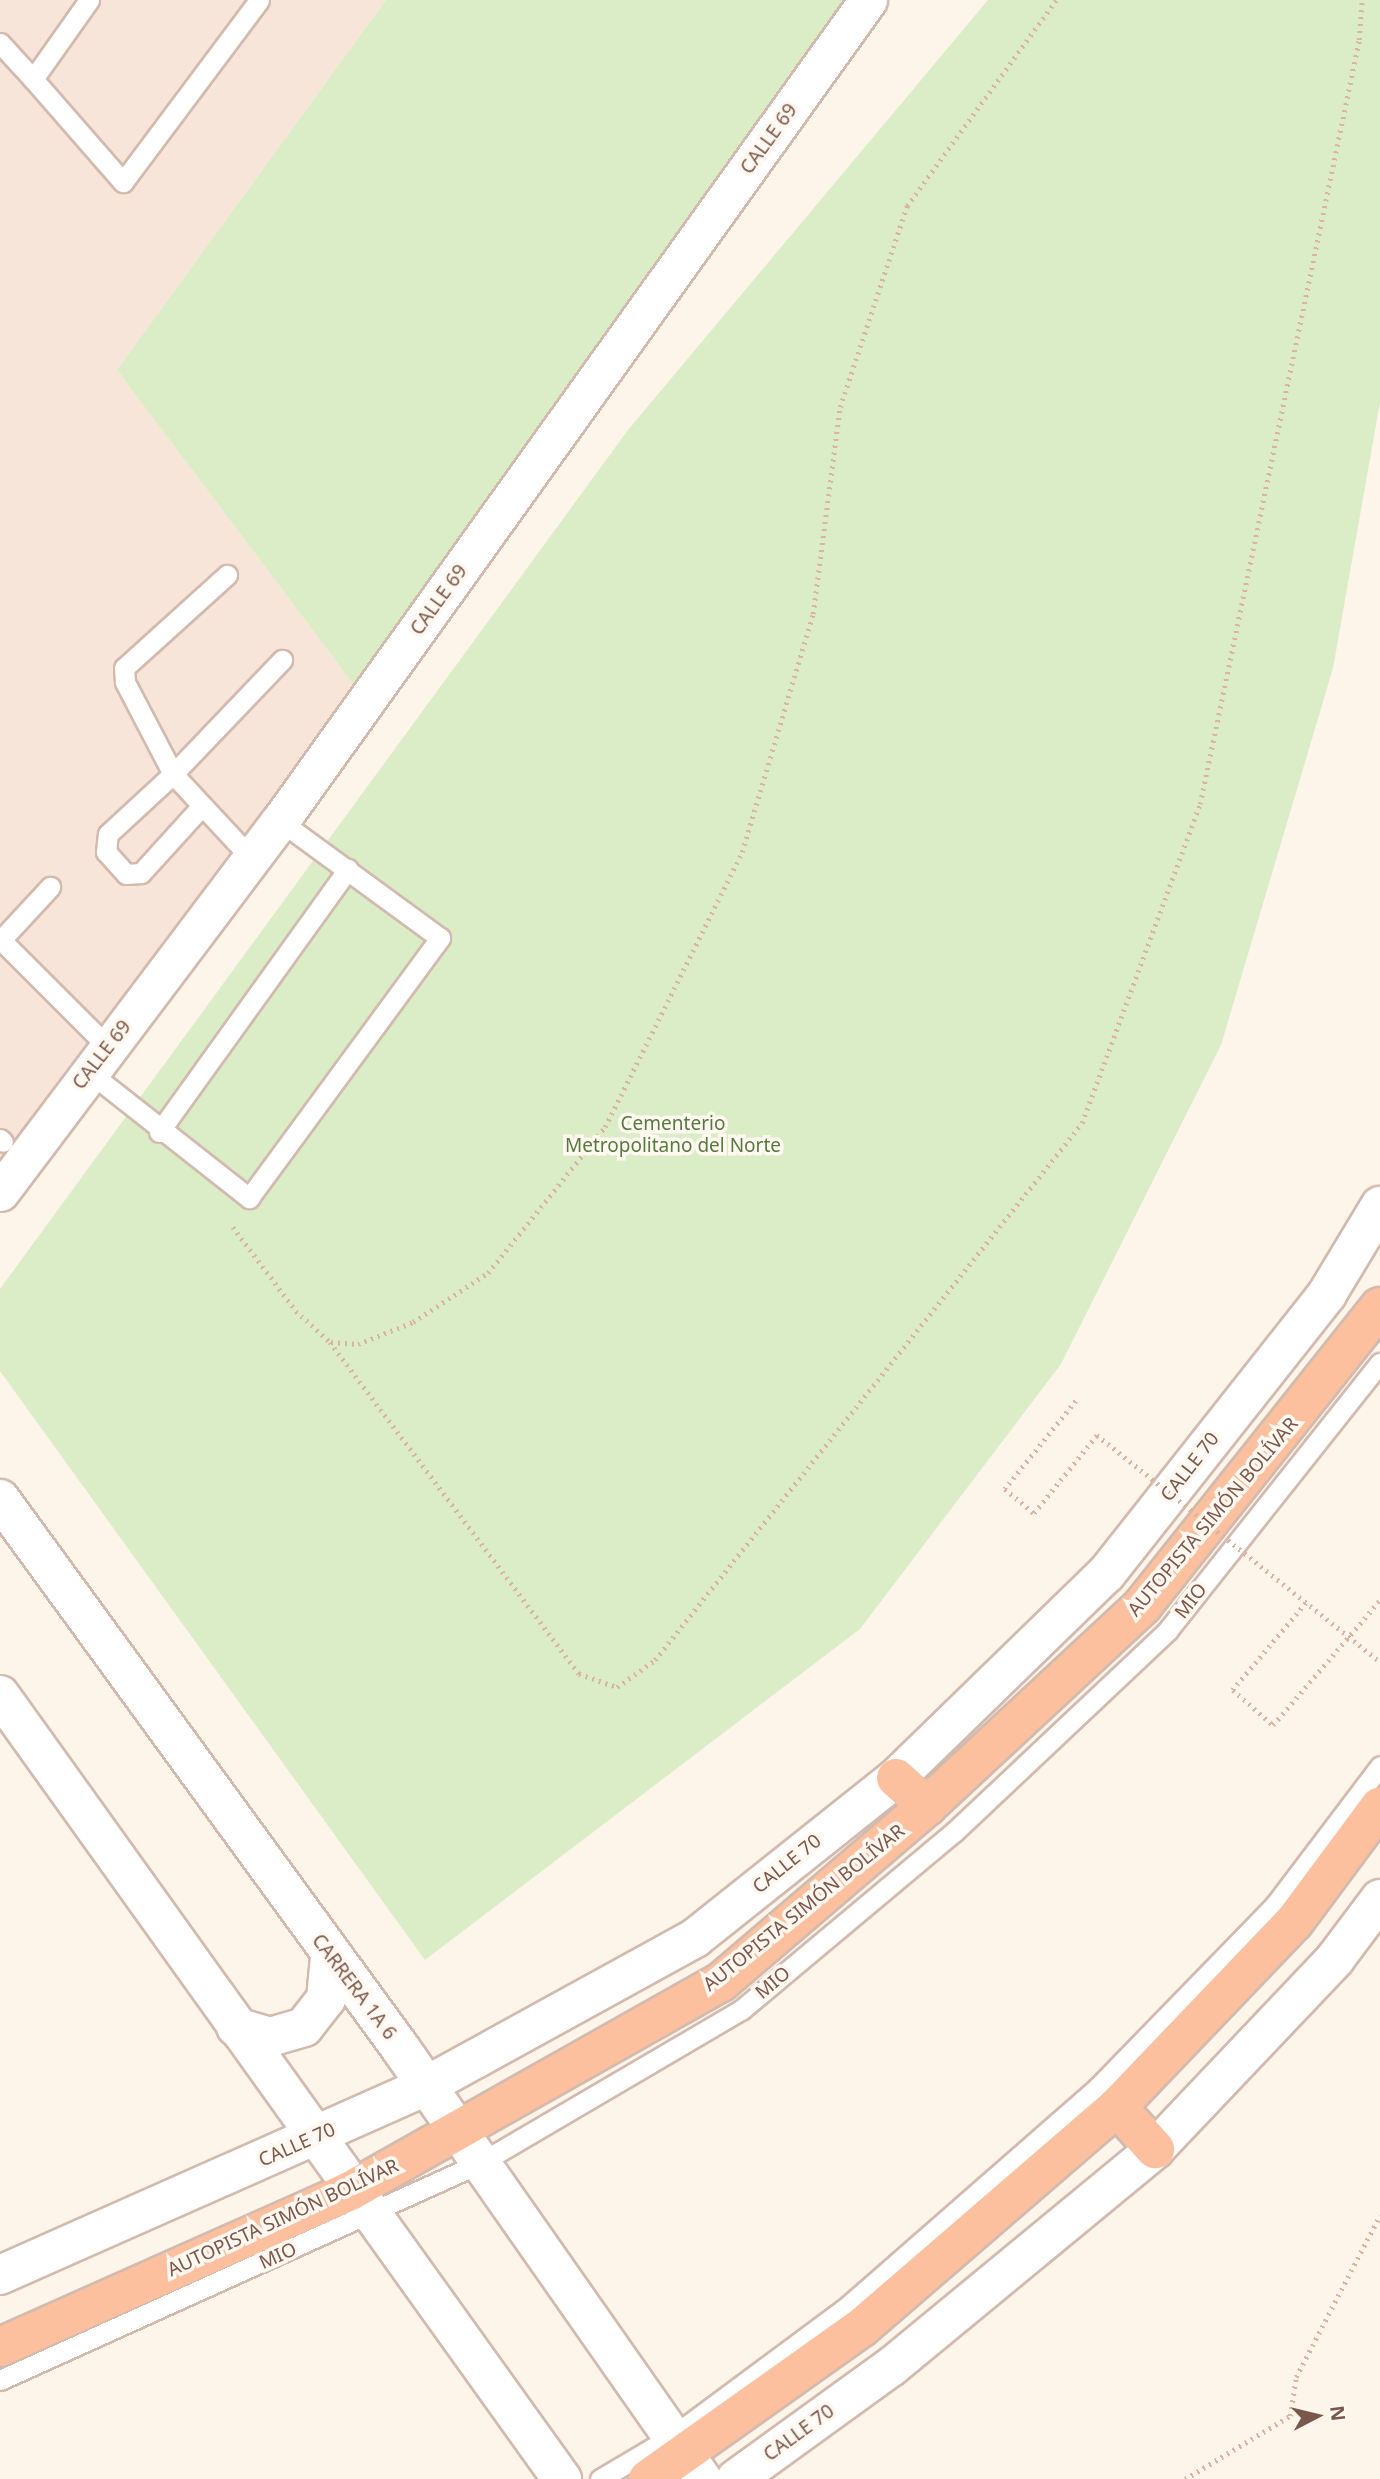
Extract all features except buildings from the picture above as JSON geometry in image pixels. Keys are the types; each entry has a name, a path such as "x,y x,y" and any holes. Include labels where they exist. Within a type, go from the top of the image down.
{"highway":[{"name":"AUTOPISTA SIMÓN BOLÍVAR","path":"0,2347 359,2203 459,2132 721,1982 927,1806 1142,1606 1380,1307"},
{"path":"895,1778 927,1806"},
{"path":"648,2479 687,2457 862,2327 1117,2107 1294,1922 1380,1806"},
{"path":"1117,2107 1155,2149"}],"street":[{"name":"CALLE 69","path":"5,1159 99,1059 252,859 868,0"},
{"name":"CALLE 70","path":"0,2275 313,2138 426,2085 695,1938 895,1778 1105,1574 1327,1294 1380,1206"},
{"name":"CARRERA 1A 6","path":"0,1499 426,2085 687,2457"},
{"path":"0,1695 359,2203 562,2479"},
{"name":"CALLE 70","path":"736,2479 891,2367 1155,2149 1335,1959 1380,1899"},
{"path":"236,2027 270,2037 304,2027 326,1999 330,1956"}],"lane":[{"path":"33,79 89,0"},
{"path":"0,43 123,183 259,0"},
{"path":"227,575 124,668 125,682 173,774 200,808 252,859"},
{"path":"200,808 141,873 126,874 106,852 108,834 173,774 282,660"},
{"path":"50,887 1,941 159,1132 249,1198 440,938 280,821"},
{"path":"159,1132 348,869"},
{"name":"MIO","path":"0,2379 359,2203 480,2163 741,2010 954,1832 1168,1630 1380,1363"},
{"path":"600,2479 687,2457 848,2306 1098,2087 1275,1905 1380,1766"}],"path":[{"path":"1056,0 907,206 841,407 813,614 742,852 605,1127 488,1273 413,1322 358,1344 330,1342 579,1674 617,1686 655,1660 1082,1124 1200,804 1359,40 1362,0"},
{"path":"1076,1401 1005,1489 1034,1513 1097,1435 1380,1662"},
{"path":"1306,1603 1233,1690 1273,1725 1380,1600"},
{"path":"1185,2479 1290,2416 1296,2377 1380,2215"}],"shaded area":[{"path":"0,0 386,0 117,370 366,701 0,1192"}],"green space":[{"path":"386,0 868,0 366,701 117,370"},
{"name":"Cementerio Metropolitano del Norte","path":"988,0 1380,0 1380,402 1333,668 1221,1045 1061,1364 860,1629 425,1960 0,1371 0,1289 628,430"}]}
